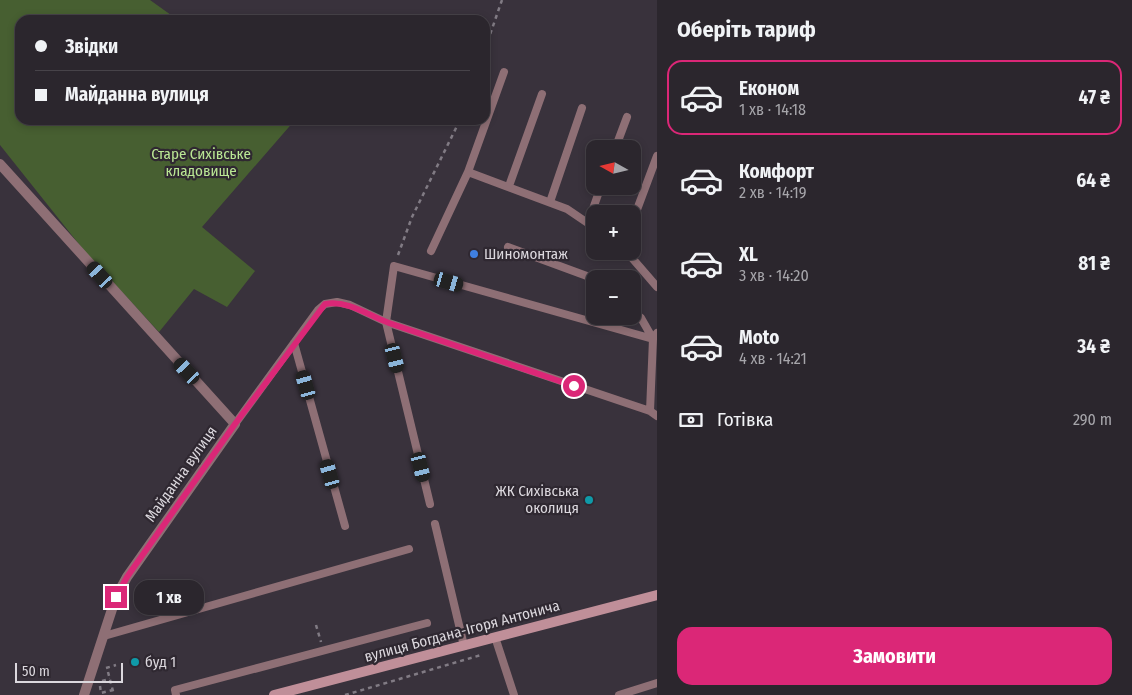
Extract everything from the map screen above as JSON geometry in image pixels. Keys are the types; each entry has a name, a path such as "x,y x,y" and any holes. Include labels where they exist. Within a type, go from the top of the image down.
{"main road":[{"name":"вулиця Богдана-Ігоря Антонича","path":"274,695 657,595"}],"street":[{"name":"Майданна вулиця","path":"0,164 235,424 127,577 116,597 84,695"}],"lane":[{"path":"490,111 504,72"},
{"path":"509,186 542,94"},
{"path":"550,202 582,108"},
{"path":"619,140 627,117"},
{"path":"431,251 468,172 485,125"},
{"path":"639,205 657,156"},
{"path":"468,172 567,209 586,222"},
{"path":"508,247 586,276"},
{"path":"634,260 657,287"},
{"path":"430,504 386,322 394,266 655,336"},
{"path":"650,278 657,272"},
{"path":"235,424 325,304 337,302 386,322 654,414 655,336 641,318"},
{"path":"294,343 345,526"},
{"path":"435,524 464,646"},
{"path":"104,636 408,549"},
{"path":"176,695 175,690 428,623"},
{"path":"495,638 514,695"},
{"path":"618,695 657,683"}],"path":[{"path":"490,35 502,0"},
{"path":"394,266 412,217 458,125"},
{"path":"316,625 323,650"},
{"path":"108,672 114,695"},
{"path":"110,679 98,682 101,693 113,690"}],"green space":[{"name":"Старе Сихівське кладовище","path":"0,0 150,0 171,15 15,15 15,125 291,125 202,227 255,271 227,307 194,289 159,332 86,253 0,145"}],"place":[{"name":"Шиномонтаж","path":"474,254"},
{"name":"ЖК Сихівська околиця","path":"589,500"},
{"name":"буд 1","path":"135,662"}],"route":[{"path":"116,597 127,577 235,424 318,310 325,304 337,302 350,306 386,322 574,386"}]}
